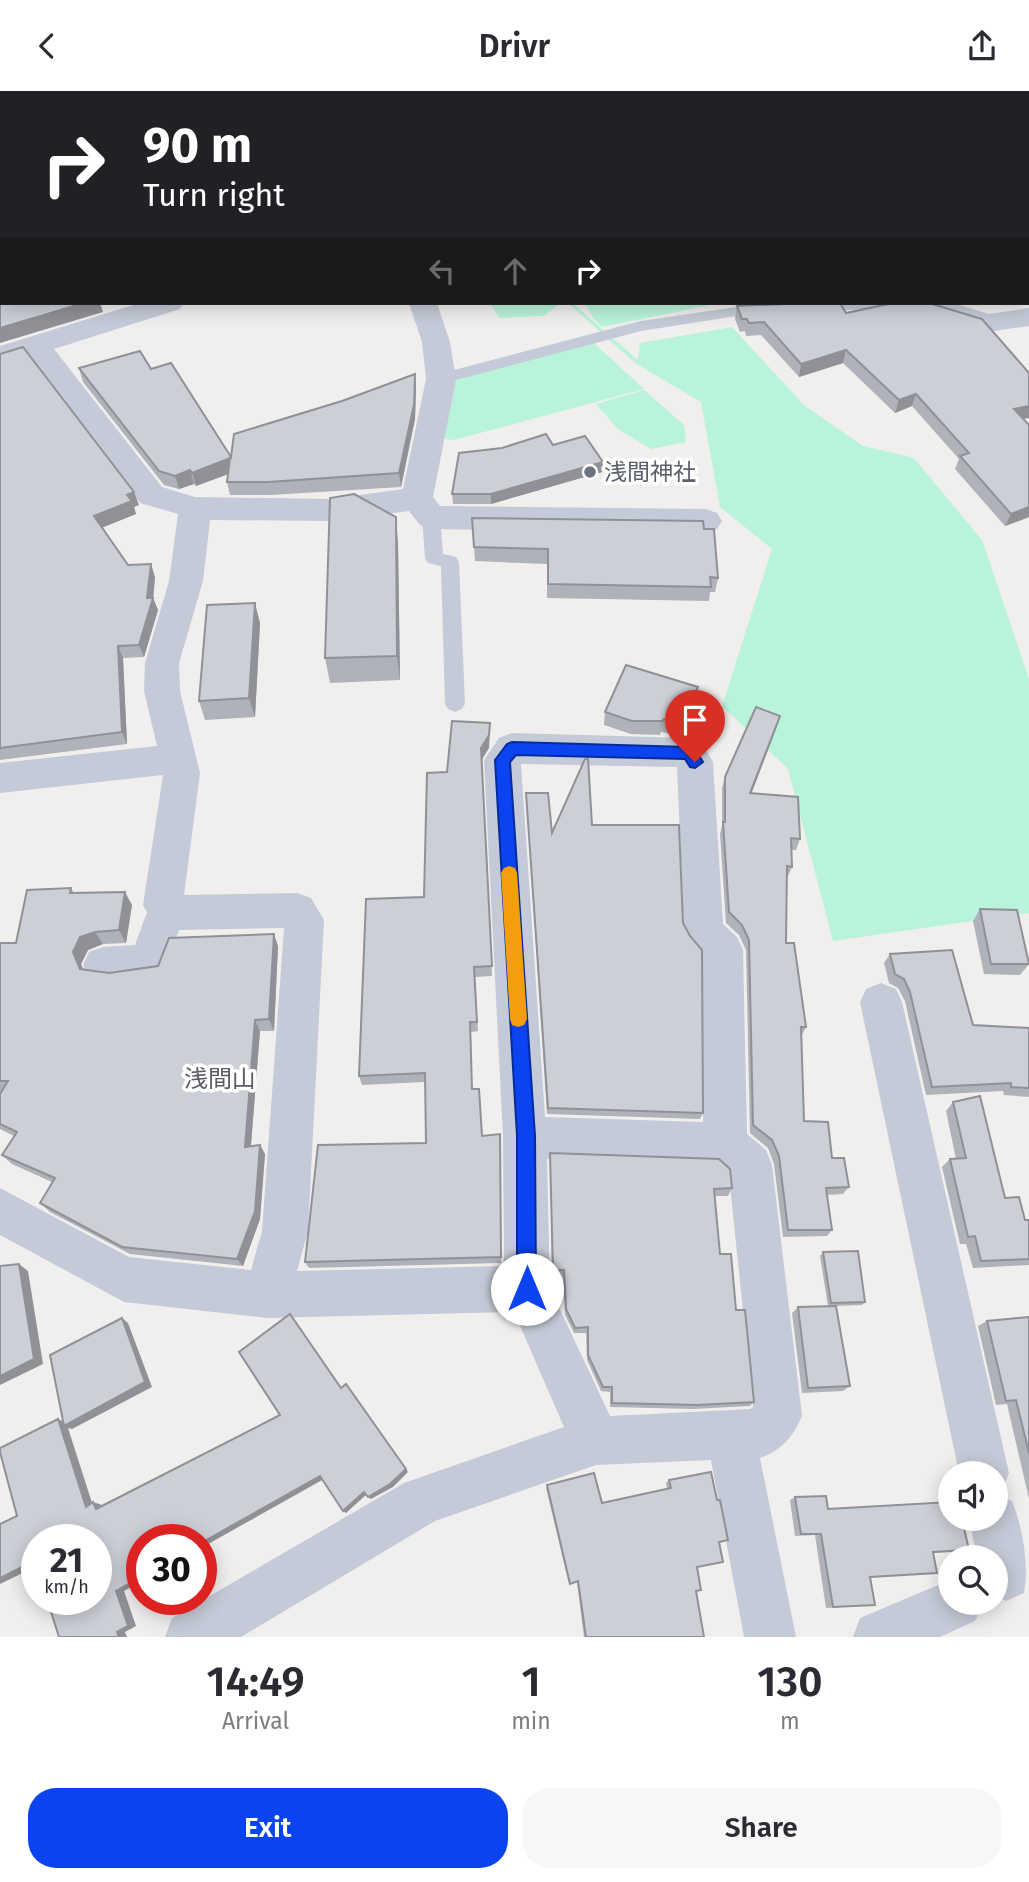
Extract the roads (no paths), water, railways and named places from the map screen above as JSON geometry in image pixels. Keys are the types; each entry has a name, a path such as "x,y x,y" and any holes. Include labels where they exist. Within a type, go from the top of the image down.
{"street":[{"path":"0,355 164,305"},
{"path":"424,305 436,342 442,379 424,508"},
{"path":"933,305 988,323 1029,317"},
{"path":"36,345 151,495 195,508 424,508 706,521"},
{"path":"169,913 163,905 182,773 162,691 162,663 186,581 195,508"},
{"path":"596,1440 569,1386 527,1289 526,1136 502,760 512,748 689,753 695,762 704,931 723,950 725,1144"},
{"path":"0,778 180,758"},
{"path":"169,913 297,910 304,920 285,1231 267,1294"},
{"path":"103,965 150,962 161,924 169,913"},
{"path":"881,1002 981,1461"},
{"path":"191,1637 422,1501 596,1440 761,1433 778,1416 750,1165 725,1144 526,1136"},
{"path":"9,1225 124,1279 267,1294 527,1289"},
{"path":"731,1436 769,1637"},
{"path":"998,1531 1010,1573"},
{"path":"879,1637 938,1611"}],"lane":[{"path":"802,307 856,305"},
{"path":"442,379 615,332 719,311 775,307"},
{"path":"424,508 434,558 450,562 455,704"}],"place":[{"name":"浅間神社","path":"590,472"}],"district":[{"name":"浅間山","path":"220,1079"}]}
